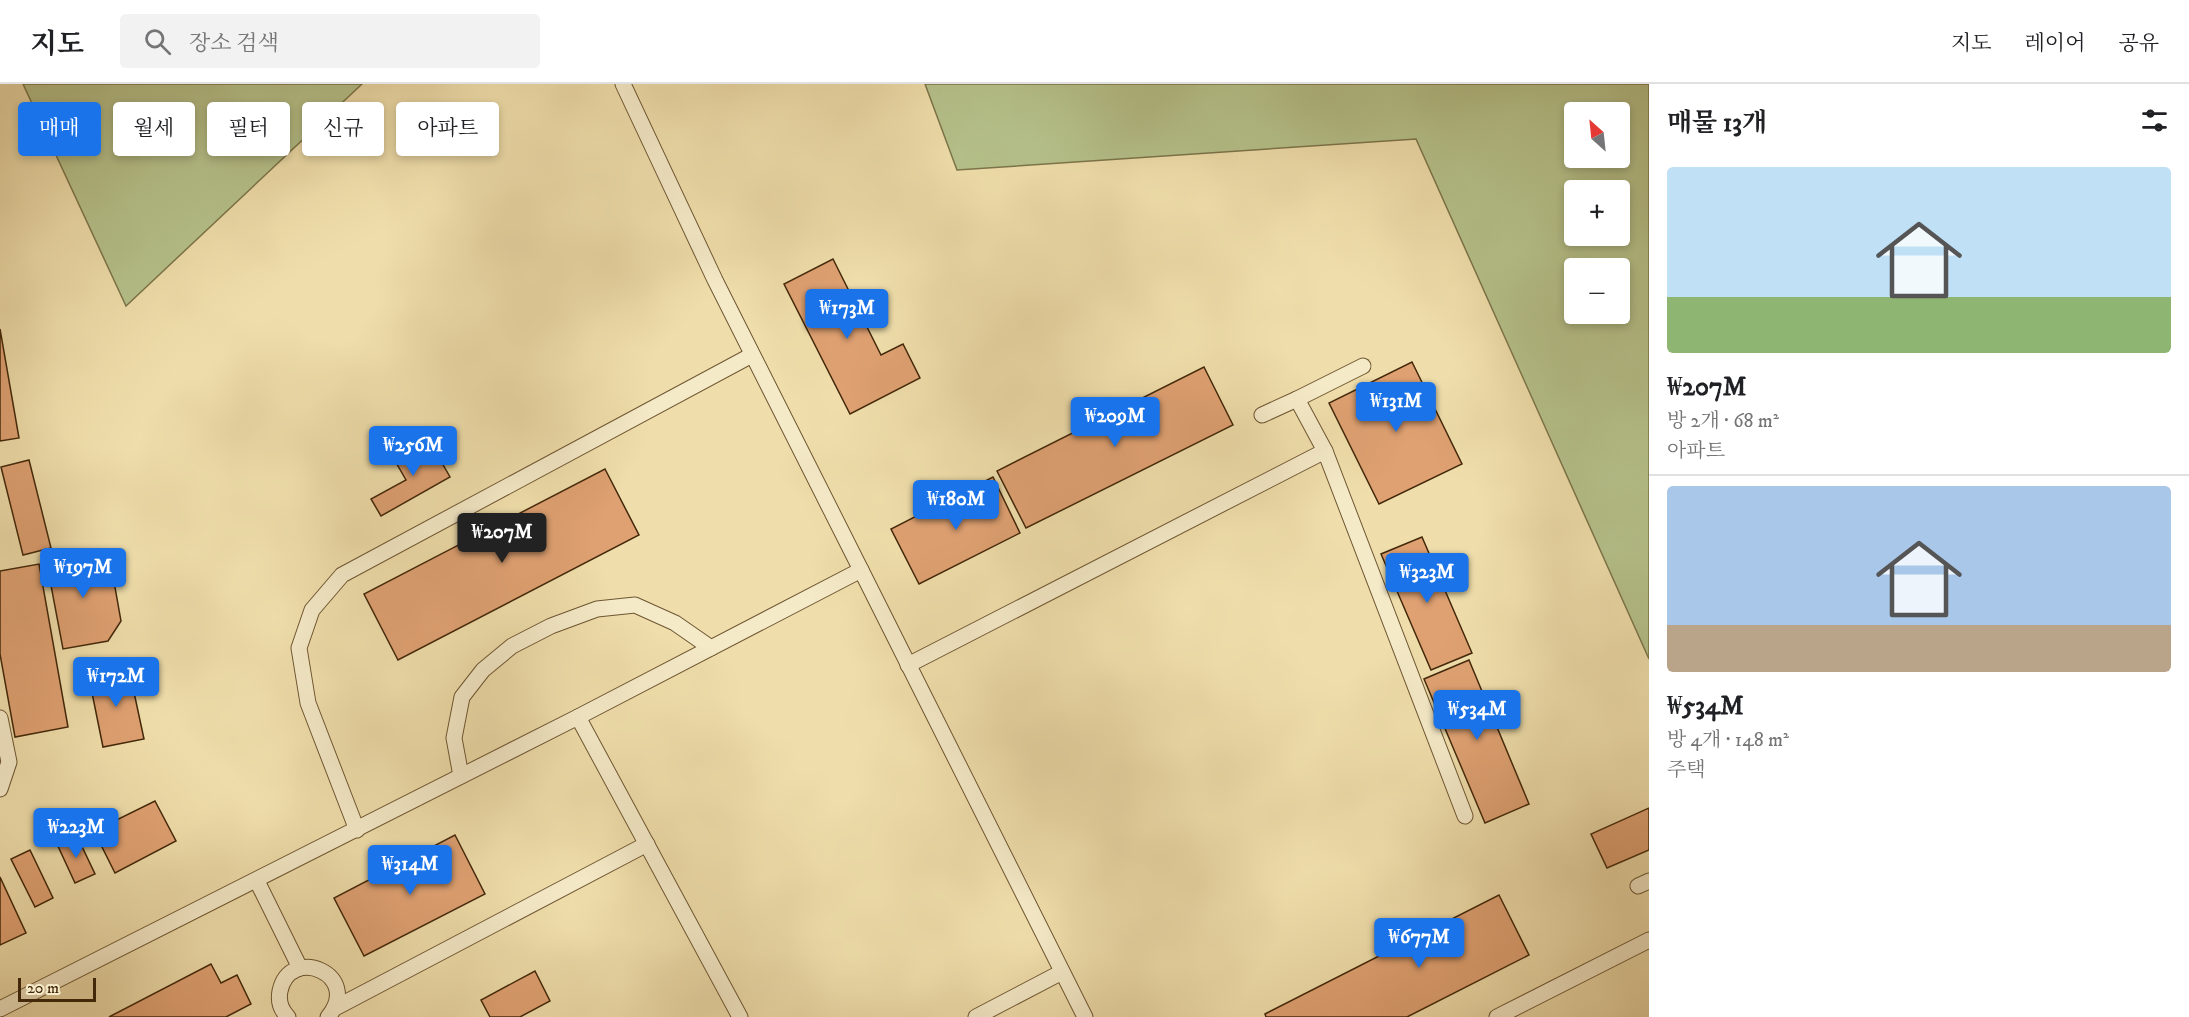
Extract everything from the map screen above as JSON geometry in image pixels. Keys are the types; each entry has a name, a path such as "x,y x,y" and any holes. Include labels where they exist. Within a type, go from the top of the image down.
{"lane":[{"path":"623,84 752,355 1085,1017"},
{"path":"357,830 309,703 299,648 312,610 342,575 752,355"},
{"path":"1262,415 1363,366"},
{"path":"1297,399 1325,452 1465,816"},
{"path":"908,665 1325,452"},
{"path":"0,1009 257,881 861,570"},
{"path":"461,776 454,738 462,697 483,669 512,646 551,626 597,609 635,605 675,623 711,648"},
{"path":"578,717 740,1017"},
{"path":"0,718 9,762 0,789"},
{"path":"332,1012 647,844"},
{"path":"257,881 300,968"},
{"path":"1497,1017 1649,940"},
{"path":"288,1017 281,1006 280,987 285,979 300,968 319,969 333,981 337,989 332,1012"},
{"path":"976,1017 1062,972"}],"green space":[{"path":"23,84 362,84 343,102 302,102 302,140 290,152 290,102 207,102 207,156 285,156 126,306 56,156 101,156 101,102 31,102"},
{"path":"925,84 1649,84 1649,659 1416,139 957,170"}],"building":[{"path":"833,259 881,355 903,344 920,378 850,414 784,284"},
{"path":"0,329 19,438 0,441"},
{"path":"1412,362 1462,464 1379,504 1329,403"},
{"path":"1204,367 1233,425 1026,528 997,471"},
{"path":"429,440 450,477 381,516 371,499 406,480 394,459"},
{"path":"29,460 51,548 23,555 1,467"},
{"path":"605,469 639,535 398,660 364,594"},
{"path":"993,477 1020,533 919,584 891,529"},
{"path":"1422,537 1472,653 1431,670 1381,554"},
{"path":"90,551 113,576 121,621 108,641 63,649 46,559"},
{"path":"39,564 68,727 15,737 0,654 0,571"},
{"path":"1469,660 1529,804 1485,823 1424,679"},
{"path":"129,669 144,739 103,747 89,678"},
{"path":"155,801 176,841 115,873 94,831"},
{"path":"1649,808 1649,850 1607,868 1591,834"},
{"path":"76,834 95,874 75,883 57,844"},
{"path":"455,835 485,894 364,956 334,898"},
{"path":"30,850 53,898 35,907 11,859"},
{"path":"0,877 26,933 0,945"},
{"path":"1499,895 1529,955 1407,1017 1266,1017 1265,1014"},
{"path":"211,964 221,983 237,975 251,1004 226,1017 109,1017"},
{"path":"535,971 550,1001 520,1017 490,1017 481,1000"}]}
